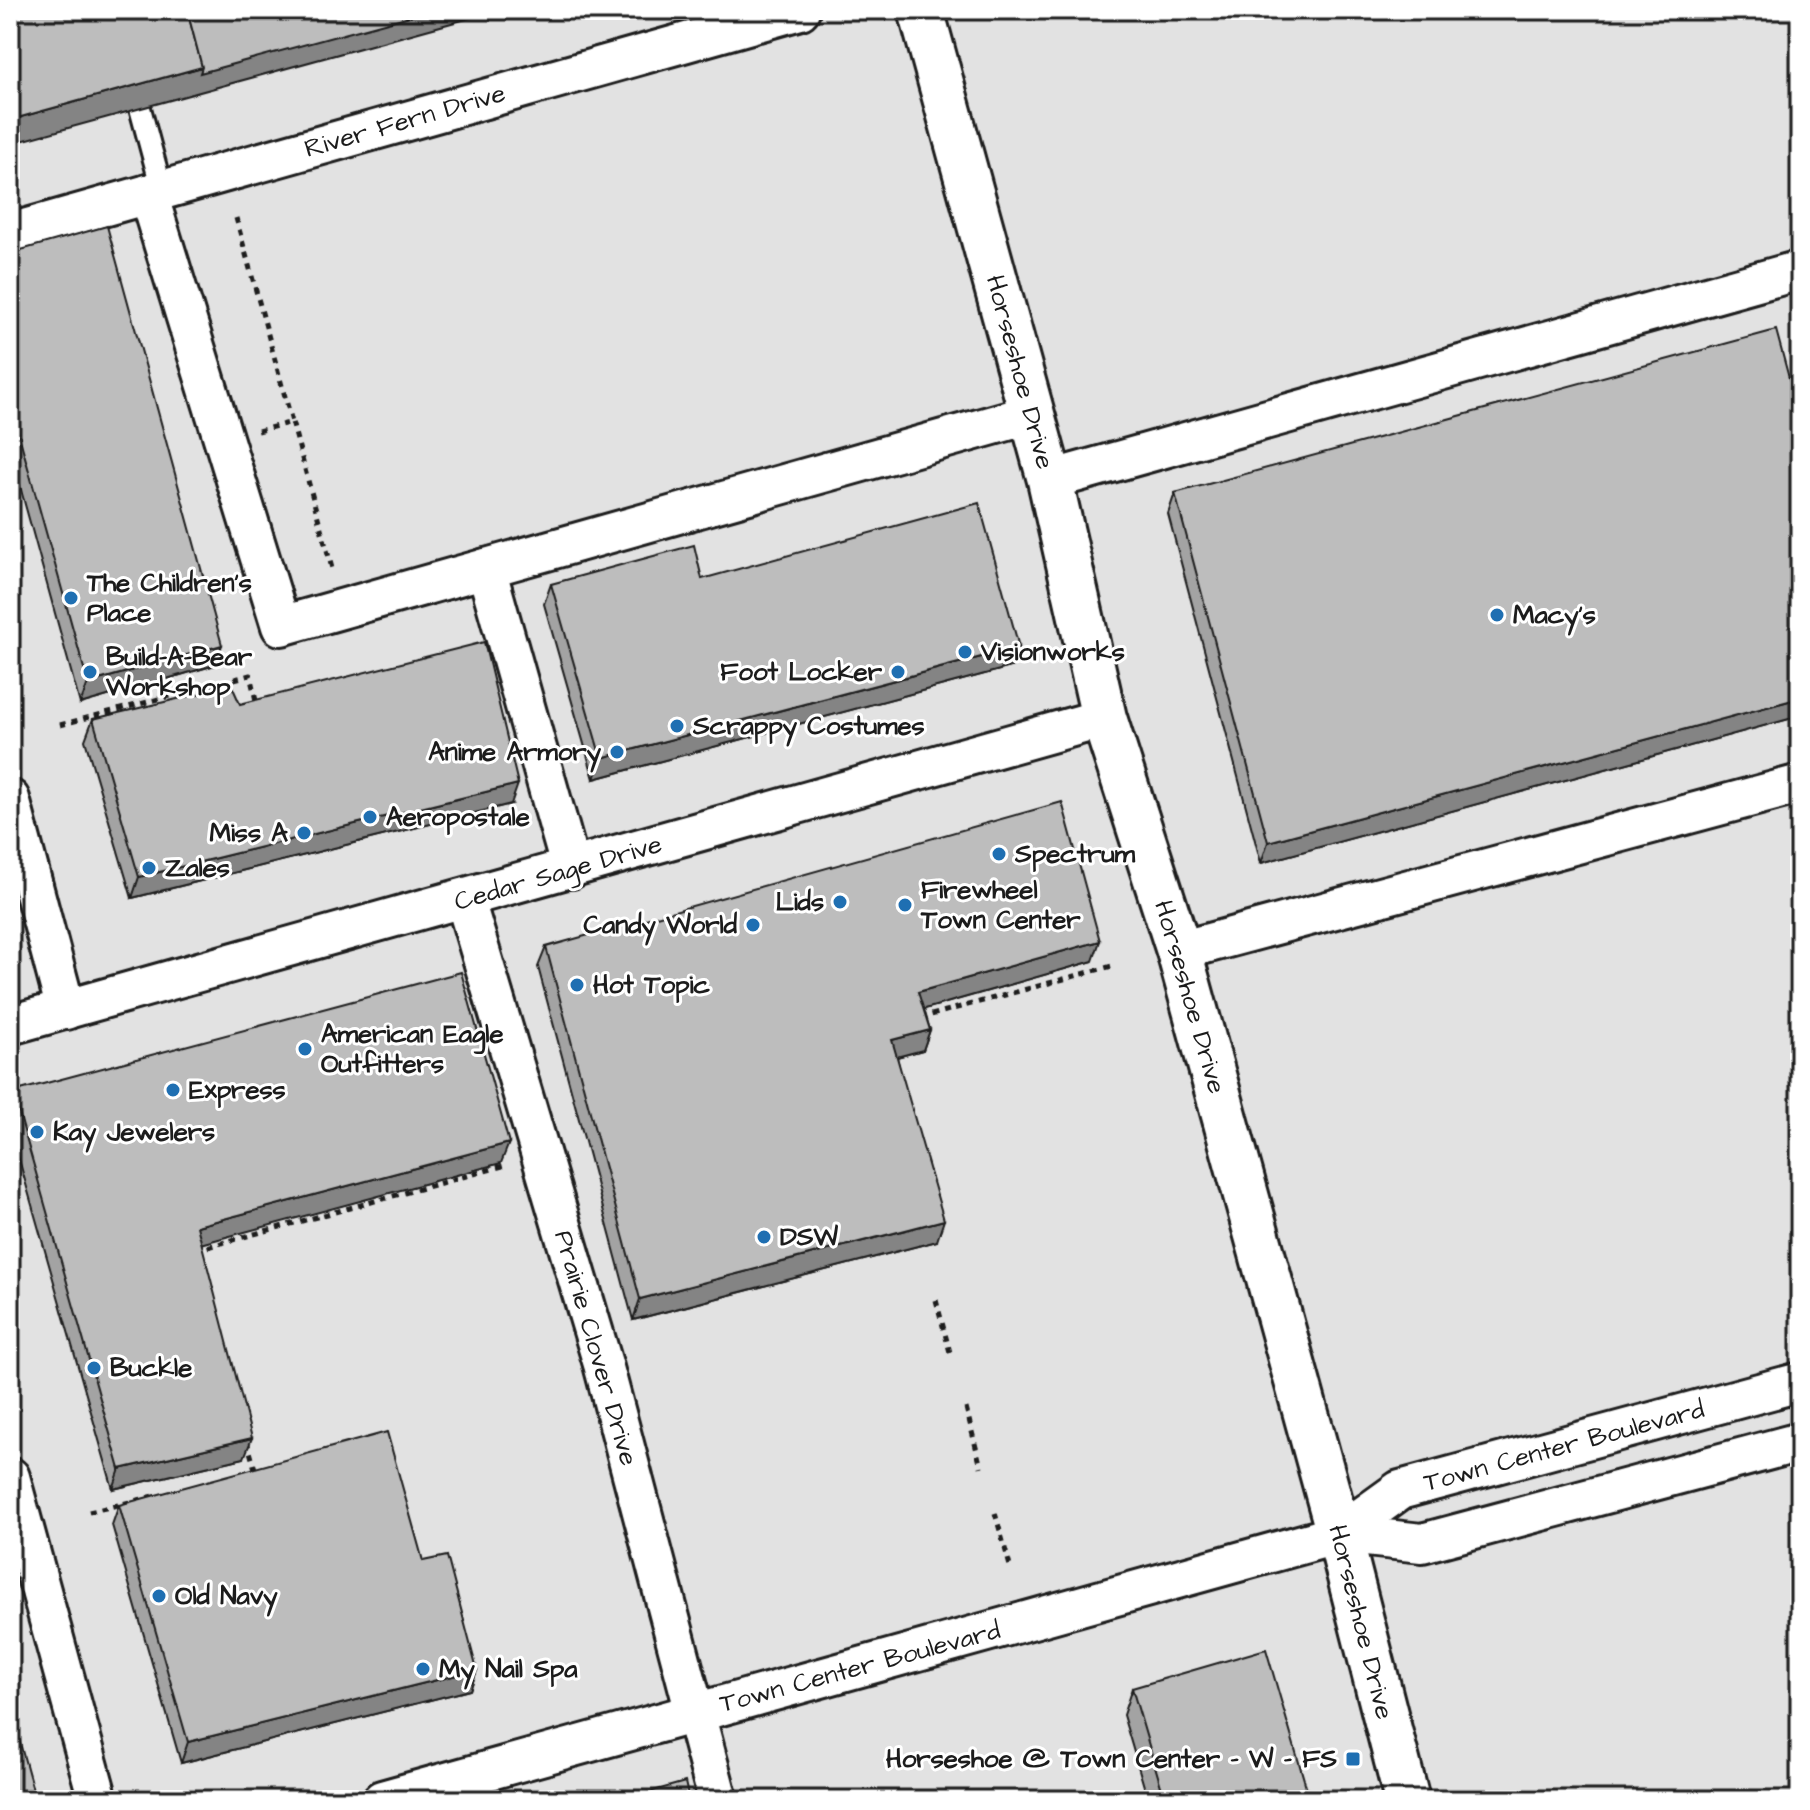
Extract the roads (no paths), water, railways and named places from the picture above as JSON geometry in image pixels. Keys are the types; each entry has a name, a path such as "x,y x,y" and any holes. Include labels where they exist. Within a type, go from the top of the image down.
{"street":[{"name":"River Fern Drive","path":"10,233 800,10"},
{"name":"Horseshoe Drive","path":"921,10 1050,480 1104,718 1179,951 1339,1534 1407,1800"},
{"path":"155,192 281,626 1032,414"},
{"path":"1050,480 1800,270"},
{"path":"486,568 571,869"},
{"name":"Cedar Sage Drive","path":"10,1025 465,900 1104,718"},
{"path":"1179,951 1800,784"},
{"path":"10,799 66,1010"},
{"name":"Prairie Clover Drive","path":"465,900 603,1364 718,1800"},
{"name":"Town Center Boulevard","path":"382,1800 1339,1534 1400,1490 1800,1382"},
{"name":"Town Center Boulevard","path":"1339,1534 1422,1543 1800,1442"},
{"path":"10,1477 98,1800"}],"lane":[{"path":"140,108 155,192"}],"place":[{"name":"The Children's Place","path":"71,598"},
{"name":"Macy's","path":"1497,615"},
{"name":"Visionworks","path":"965,652"},
{"name":"Build-A-Bear Workshop","path":"90,672"},
{"name":"Foot Locker","path":"898,672"},
{"name":"Scrappy Costumes","path":"677,726"},
{"name":"Anime Armory","path":"617,752"},
{"name":"Aeropostale","path":"370,817"},
{"name":"Miss A","path":"304,833"},
{"name":"Spectrum","path":"999,854"},
{"name":"Zales","path":"149,868"},
{"name":"Lids","path":"840,902"},
{"name":"Firewheel Town Center","path":"905,905"},
{"name":"Candy World","path":"753,925"},
{"name":"Hot Topic","path":"577,985"},
{"name":"American Eagle Outfitters","path":"305,1049"},
{"name":"Express","path":"173,1090"},
{"name":"Kay Jewelers","path":"37,1132"},
{"name":"DSW","path":"764,1237"},
{"name":"Buckle","path":"94,1368"},
{"name":"Old Navy","path":"159,1596"},
{"name":"My Nail Spa","path":"423,1669"},
{"name":"Horseshoe @ Town Center - W - FS","path":"1353,1759"}]}
